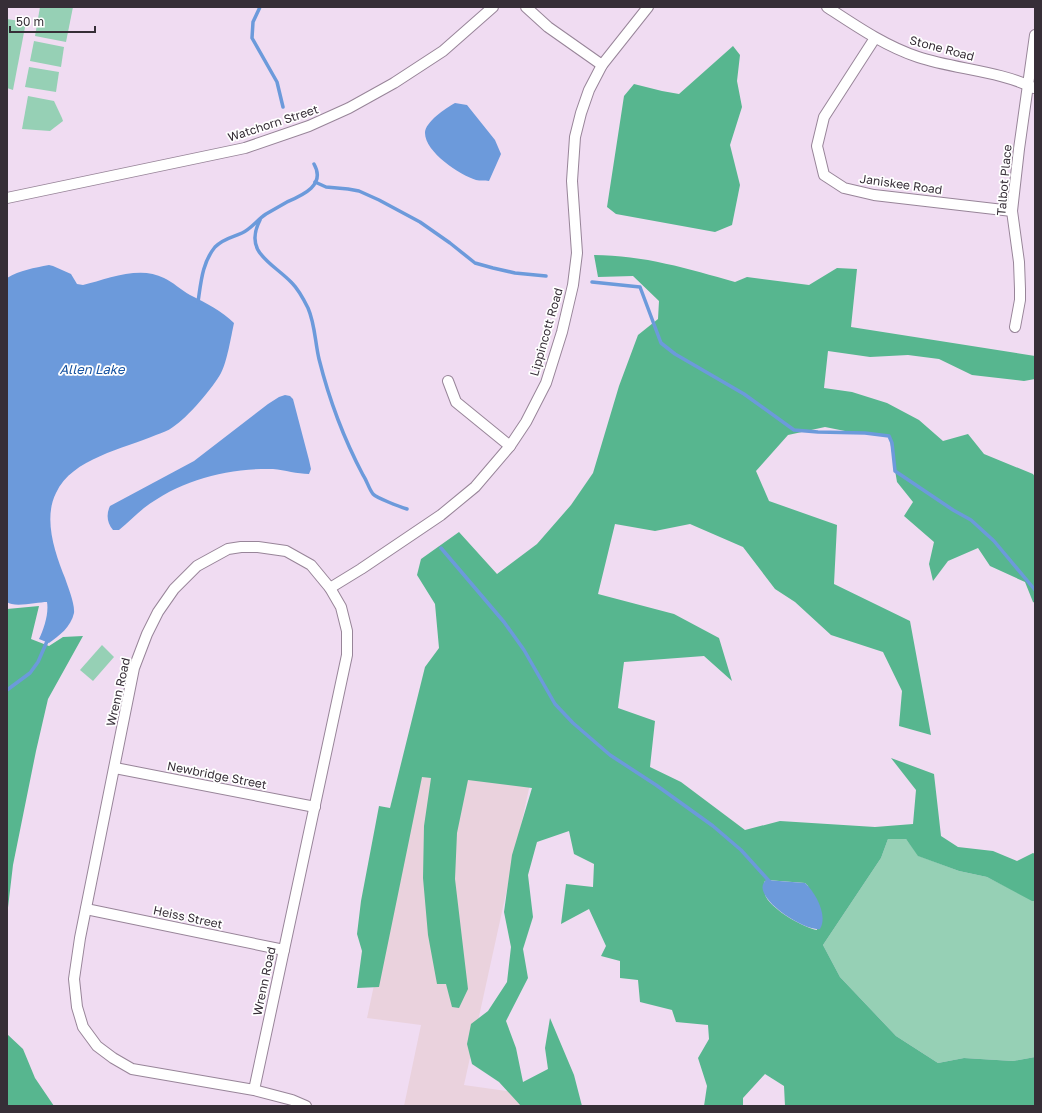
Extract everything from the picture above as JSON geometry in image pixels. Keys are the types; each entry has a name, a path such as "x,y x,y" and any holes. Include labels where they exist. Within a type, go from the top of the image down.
{"street":[{"name":"Watchorn Street","path":"7,198 245,148 309,126 349,108 400,79 443,51 493,7"},
{"path":"526,7 548,27 602,65"},
{"name":"Lippincott Road","path":"330,588 441,515 475,487 510,446 526,422 546,383 562,332 573,285 577,253 572,181 575,138 581,114 589,90 602,65 648,7"},
{"name":"Stone Road","path":"827,7 875,38 919,57 1012,79 1032,87"},
{"name":"Talbot Place","path":"1015,327 1020,300 1020,289 1019,262 1012,211 1019,149 1032,87 1035,35"},
{"name":"Janiskee Road","path":"875,38 824,117 817,146 824,175 844,188 874,195 1012,211"},
{"path":"448,381 456,402 510,446"},
{"name":"Wrenn Road","path":"254,1090 347,654 347,631 341,607 330,588 311,565 286,551 241,547 228,549 197,566 170,595 158,612 147,634 134,668 80,938 74,979 77,1007 83,1027 97,1046 113,1058 132,1069 254,1090 292,1100 306,1106"},
{"name":"Newbridge Street","path":"115,768 315,807"},
{"name":"Heiss Street","path":"86,909 284,950"}],"shaded area":[{"path":"420,769 530,784 464,1085 564,1099 563,1106 404,1106 421,1025 367,1018"}],"green space":[{"path":"40,7 73,7 66,42 35,36"},
{"path":"7,19 26,22 13,90 7,88"},
{"path":"34,41 64,47 61,67 30,61"},
{"path":"733,46 740,55 737,81 742,107 730,145 740,185 732,225 715,232 616,214 607,207 624,96 634,84 679,94"},
{"path":"29,67 59,72 56,92 25,87"},
{"path":"28,96 54,101 63,121 50,131 22,129"},
{"path":"594,255 630,257 648,260 735,282 747,277 809,285 837,268 857,269 851,327 1035,356 1035,379 1024,381 972,375 939,359 908,355 870,357 828,351 824,388 852,392 887,403 919,420 943,441 968,434 984,454 1033,474 1035,477 1035,603 1033,602 1025,582 990,566 978,548 948,561 933,581 929,564 934,542 904,516 913,502 897,482 889,435 855,433 825,427 788,435 756,471 769,501 837,525 834,584 910,621 931,735 899,726 902,691 883,652 831,635 795,602 775,589 743,547 690,524 655,531 615,524 598,594 674,614 719,638 732,681 704,656 624,662 618,708 655,721 650,767 681,782 745,830 780,821 875,827 913,824 916,790 891,758 934,774 941,836 958,847 993,851 1017,861 1033,853 1035,854 1035,901 1032,901 987,877 959,871 918,856 906,839 888,839 881,858 823,945 840,977 896,1036 938,1063 964,1058 1013,1061 1035,1057 1035,1106 785,1106 784,1086 765,1074 743,1098 743,1106 704,1106 707,1086 698,1058 709,1039 708,1025 676,1022 672,1010 640,1002 638,980 620,978 620,961 601,956 606,946 589,909 561,924 566,884 593,887 594,864 574,854 569,831 537,842 528,875 533,917 523,949 528,978 506,1021 516,1048 523,1082 548,1069 545,1048 550,1018 574,1075 582,1106 521,1106 499,1082 472,1064 467,1044 471,1024 488,1011 507,982 511,947 504,912 512,855 532,788 468,780 457,833 455,879 468,989 459,1008 452,1007 446,984 437,984 428,935 423,878 424,826 431,778 422,777 379,987 357,988 362,951 357,934 361,901 379,806 390,808 425,667 439,648 435,604 417,575 421,559 459,532 497,574 537,544 571,505 593,473 619,386 638,335 658,319 659,301 633,276 598,277","holes":["767,880 805,883 808,886 817,930 811,929 789,918 775,907 765,895 764,882"]},
{"path":"39,606 31,639 49,646 63,637 83,636 48,699 13,865 7,916 7,609"},
{"path":"102,645 114,657 93,681 80,670"},
{"path":"888,839 906,839 919,856 959,871 987,877 1035,901 1035,1057 1013,1061 964,1058 938,1063 896,1036 840,977 823,945 881,858"},
{"path":"7,1034 23,1049 35,1078 54,1106 7,1106"}],"water":[{"path":"455,103 467,105 495,140 501,154 489,181 476,180 453,168 437,155 427,140 425,133 428,124"},
{"name":"Allen Lake","path":"49,265 71,274 77,284 83,285 124,274 155,274 214,308 234,323 227,356 221,373 206,394 179,423 167,431 115,450 86,463 74,471 64,481 56,493 52,503 50,525 54,547 71,596 74,613 67,627 61,634 49,643 39,639 46,621 47,602 15,605 7,602 7,278 22,271"},
{"path":"285,395 290,396 293,399 311,469 309,474 273,469 255,469 205,478 189,483 158,498 119,530 113,530 109,524 108,518 110,506 194,461 268,404"},
{"path":"766,880 805,883 817,899 822,911 823,918 820,929 803,925 781,912 771,903 765,895 763,887"}],"waterway":[{"path":"260,7 253,22 252,38 277,82 283,107"},
{"path":"198,302 201,280 205,266 215,247 225,240 245,231 266,214 300,196 311,188 317,178 317,171 314,164"},
{"path":"315,182 326,187 359,191 379,200 420,222 475,263 515,273 546,276"},
{"path":"260,220 256,231 255,241 257,249 269,263 294,285 308,308 314,327 319,359 332,404 343,433 370,490 379,498 407,509"},
{"path":"592,282 640,287 661,343 675,354 744,394 794,430 865,433 889,436 892,443 895,471 953,510 971,520 994,541 1035,590"},
{"path":"441,548 504,622 524,650 555,704 573,723 610,755 656,785 713,826 741,850 770,882"},
{"path":"7,690 30,673 38,662 48,639"}]}
